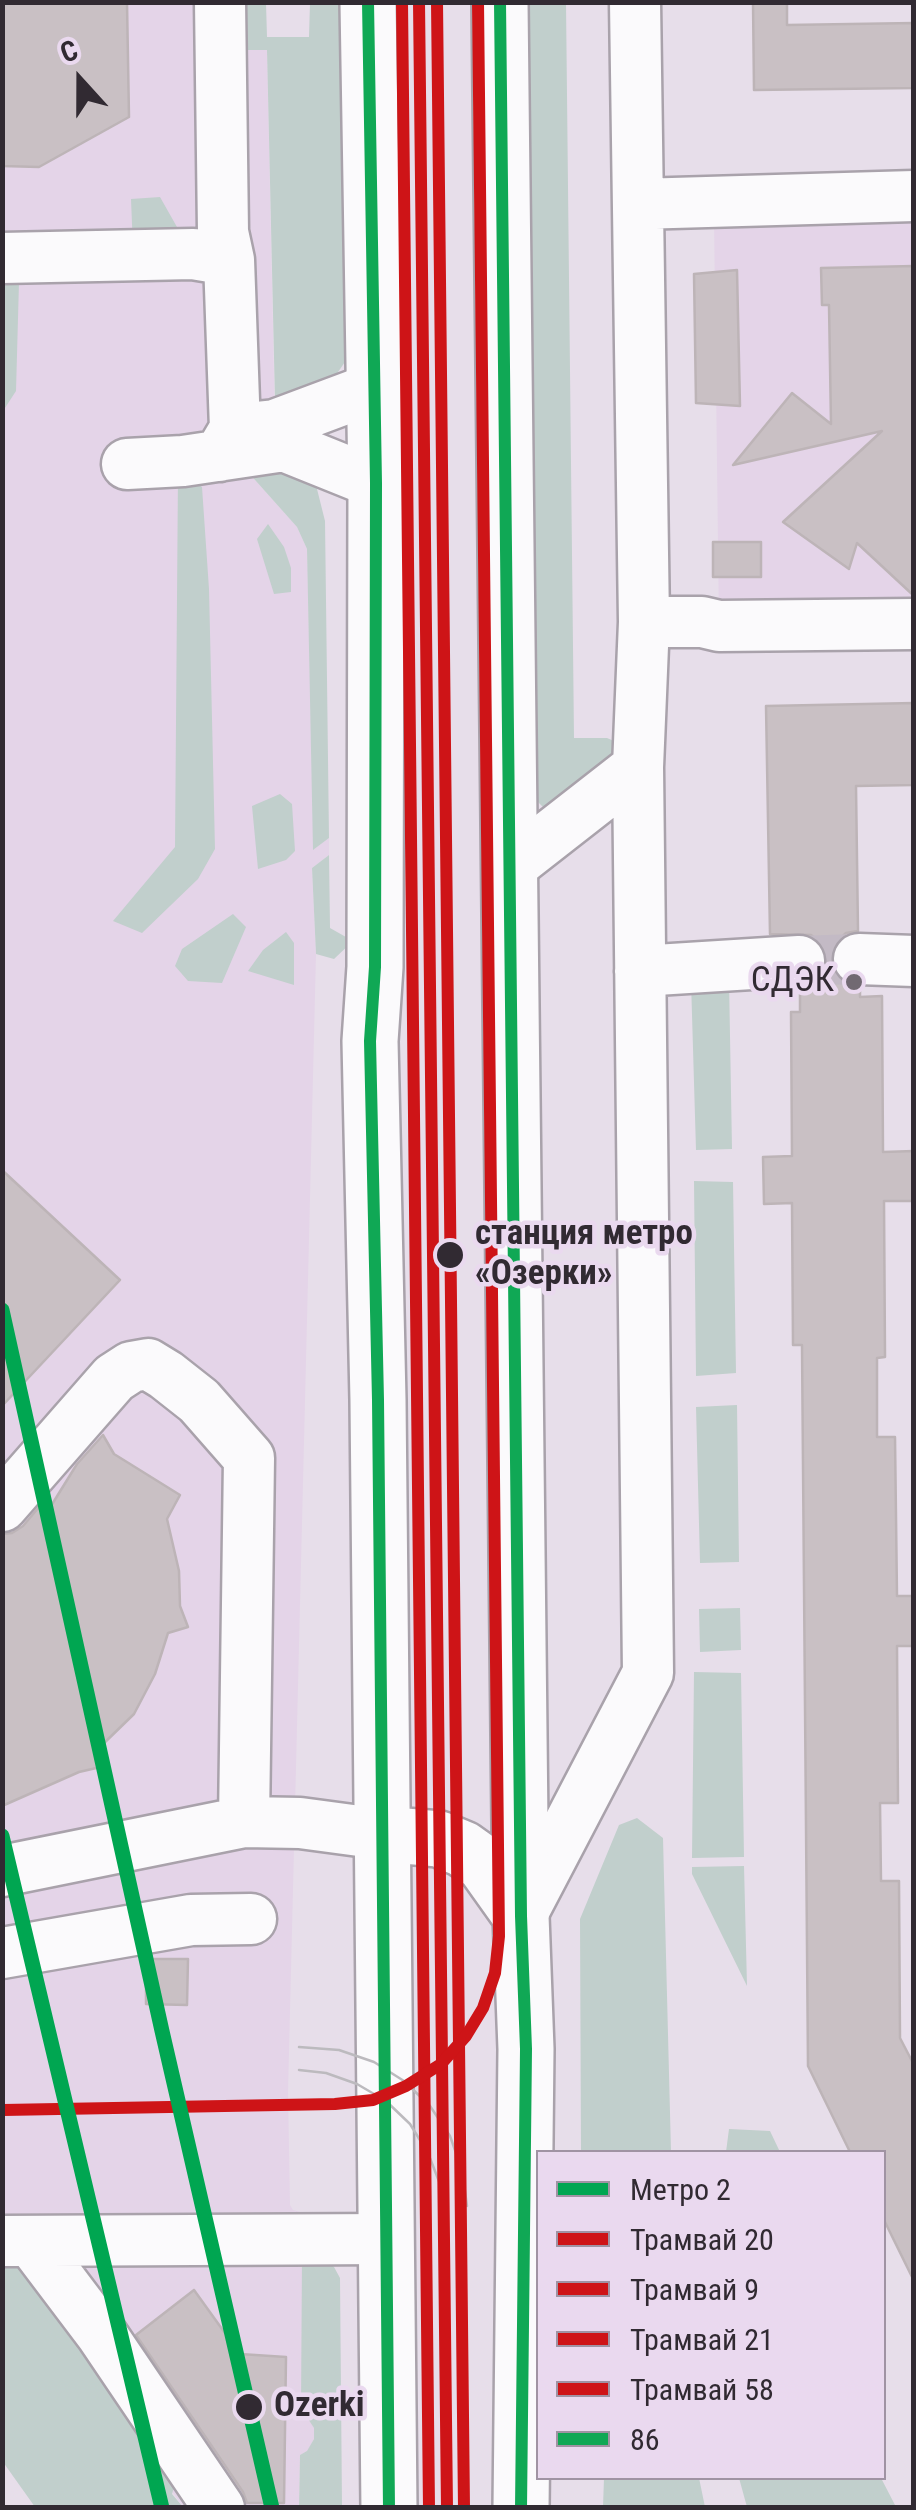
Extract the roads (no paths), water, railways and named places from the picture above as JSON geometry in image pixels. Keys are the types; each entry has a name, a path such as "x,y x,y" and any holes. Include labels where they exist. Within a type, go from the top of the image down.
{"main road":[{"path":"368,2 376,483 375,968 370,1041 389,2508"},
{"path":"500,2 521,1916 526,2049 522,2508"},
{"path":"382,1834 439,1840 463,1848 484,1864 521,1916"}],"street":[{"path":"220,2 227,442"},
{"path":"521,1916 648,1674 638,768 644,622 635,2"},
{"path":"638,204 914,196"},
{"path":"2,258 193,254 225,229"},
{"path":"227,442 374,388"},
{"path":"126,451 227,442 284,446 376,483"},
{"path":"644,622 702,622 719,626 914,624"},
{"path":"510,867 638,768"},
{"path":"859,959 914,960"},
{"path":"640,971 800,961"},
{"path":"2,1506 114,1378 131,1367 148,1364 166,1375 199,1401 249,1458 244,1822"},
{"path":"2,1871 244,1822 300,1823 382,1834"},
{"path":"2,1953 191,1920 250,1919"},
{"path":"17,2241 387,2239"},
{"path":"102,2335 97,2287 107,2260 166,2240"},
{"path":"17,2241 102,2335 219,2508"}],"tunnel":[{"path":"799,961 859,959"}],"tram line":[{"name":"9","path":"402,2 429,2508"},
{"name":"20","path":"419,2 447,2508"},
{"name":"21","path":"437,2 464,2508"},
{"name":"58","path":"3,2110 373,2100 406,2086 441,2064 466,2036 483,2008 495,1973 499,1936 478,2"},
{"path":"299,2047 339,2050 374,2062 404,2081 430,2106 450,2136 462,2170 467,2206"},
{"path":"299,2070 326,2073 357,2084 386,2101 410,2124 428,2153 440,2184 444,2217"}],"metro line":[{"name":"2","path":"2,1310 272,2508"},
{"name":"2","path":"2,1836 162,2508"}],"place":[{"name":"СДЭК","path":"854,982"},
{"name":"станция метро «Озерки»","path":"450,1255"},
{"name":"Ozerki","path":"249,2407"}]}
